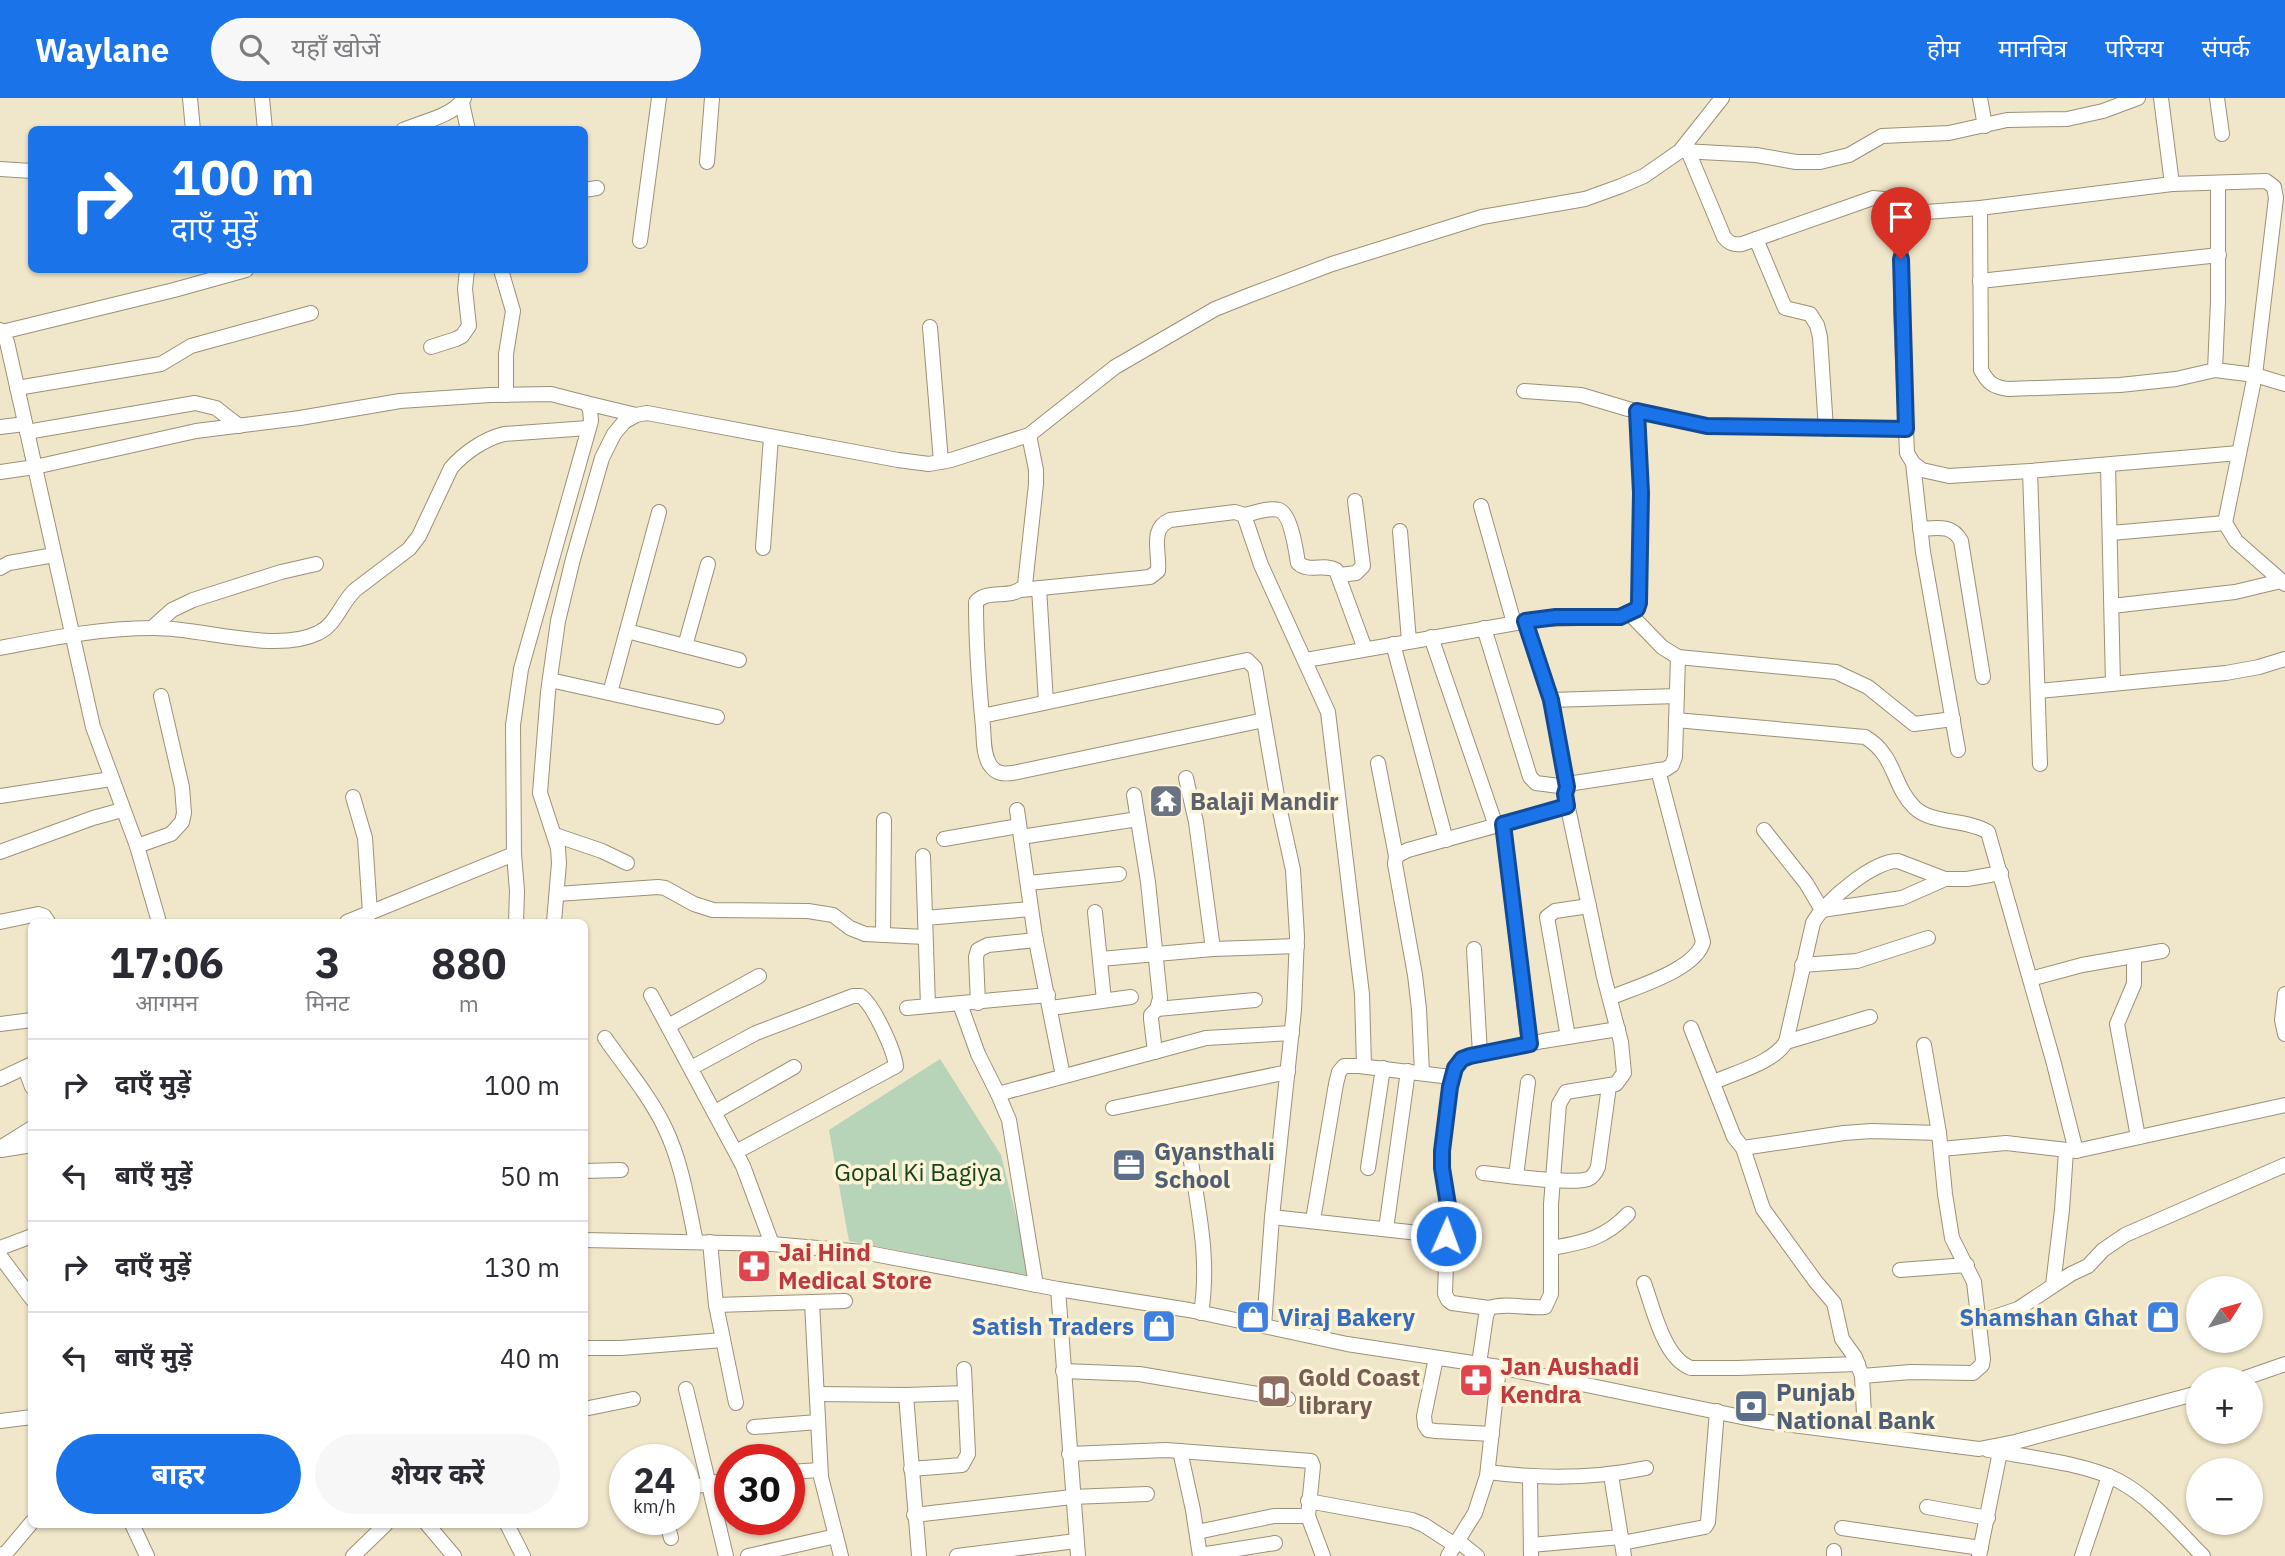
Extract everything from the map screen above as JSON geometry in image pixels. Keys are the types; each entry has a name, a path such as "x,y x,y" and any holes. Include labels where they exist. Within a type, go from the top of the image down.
{"street":[{"path":"190,98 193,126"},
{"path":"262,98 265,126"},
{"path":"640,241 659,98"},
{"path":"707,162 712,98"},
{"path":"554,919 559,863 555,835 540,793 558,621 602,458 614,434 624,422 636,415 647,413 898,460 929,464 941,462 1029,435 1115,368 1215,309 1332,264 1482,217 1585,199 1644,176 1684,151 1722,98"},
{"path":"1980,98 1985,126"},
{"path":"1684,151 1820,162 1849,155 1882,136 1949,132 2007,120 2051,121 2078,117 2138,98"},
{"path":"2161,98 2172,184"},
{"path":"2217,98 2222,134"},
{"path":"413,126 450,111 463,100"},
{"path":"463,100 467,126"},
{"path":"1684,151 1728,242 1742,244 1873,198 1895,200 1912,213 1980,208 2172,184 2266,181 2274,187 2278,237 2255,375 2225,523 2236,541 2283,582"},
{"path":"0,169 28,171"},
{"path":"2215,370 2219,255 2218,184"},
{"path":"1980,208 1980,370 1987,382 1995,387 2008,389 2120,385 2176,379 2215,370 2255,375 2285,384"},
{"path":"1912,213 1901,232 1901,312 1907,453 1913,463 1922,470 1949,476 2239,453"},
{"path":"1756,239 1785,308 1810,314 1817,325 1826,429"},
{"path":"1980,281 2219,255"},
{"path":"158,919 136,846 93,727 18,388 7,342 1,331 235,273"},
{"path":"431,347 462,336 469,326 465,289 467,273"},
{"path":"502,273 513,311 506,354 506,395"},
{"path":"18,388 161,364 191,346 311,313"},
{"path":"930,327 941,462"},
{"path":"1524,391 1567,393 1707,426 1906,429"},
{"path":"0,472 35,467 196,431 400,401 551,394 636,415"},
{"path":"0,427 26,428 195,403 216,408 239,426"},
{"path":"516,919 513,725 521,669 588,428 590,415 586,403"},
{"path":"1306,660 1519,622 1556,617 1620,617 1637,609 1641,493 1637,411"},
{"path":"0,648 72,634 152,628 271,640 315,635 328,626 347,597 409,549 419,536 451,468 468,452 504,434 588,428"},
{"path":"1021,590 1025,585 1036,484 1029,435"},
{"path":"763,548 771,437"},
{"path":"1913,463 1920,530 1958,750"},
{"path":"2108,465 2113,684"},
{"path":"2030,471 2040,764"},
{"path":"1340,575 1356,573 1363,566 1355,501"},
{"path":"1481,506 1519,622 1551,700 1567,787 1567,806 1618,1029 1624,1073 1616,1084 1566,1092 1561,1097 1553,1180 1551,1294 1545,1307 1489,1308 1462,1305 1448,1300 1444,1285 1448,1205 1442,1151 1451,1077 1455,1068 1462,1059 1480,1054 1618,1029"},
{"path":"1264,720 1002,774 995,771 986,756 976,638 976,603 979,598 1021,590 1155,576 1158,565 1158,527 1163,523 1170,520 1235,512 1244,515 1276,509 1282,511 1289,522 1298,563 1305,568 1331,567 1340,575 1365,649"},
{"path":"610,693 659,512"},
{"path":"1244,515 1261,565 1328,712 1362,994 1364,1066"},
{"path":"2110,533 2225,523"},
{"path":"1920,530 1951,529 1961,541 1983,677"},
{"path":"1400,531 1409,641"},
{"path":"0,568 9,563 54,555"},
{"path":"152,628 172,610 193,600 281,572 316,564"},
{"path":"685,646 708,564"},
{"path":"2112,606 2235,592 2283,582"},
{"path":"1039,588 1046,702"},
{"path":"1630,614 1662,647 1678,657 1836,672 1868,687 1914,724 1953,719"},
{"path":"1484,628 1531,777 1536,783 1567,787 1584,781 1658,770 1672,765 1675,757 1678,657"},
{"path":"627,631 739,660"},
{"path":"1431,637 1499,825 1530,1044"},
{"path":"1393,644 1446,839"},
{"path":"2039,691 2226,673 2285,659"},
{"path":"982,716 1247,660 1255,668 1278,802 1293,870 1297,946 1292,1033 1272,1217 1264,1326"},
{"path":"550,680 717,717"},
{"path":"136,846 171,834 183,822 182,787 161,695"},
{"path":"1551,700 1677,696"},
{"path":"1676,720 1865,737 1877,744 1888,757 1906,797 1917,809 1927,815 1979,826 1988,832 2030,979 2071,1151 2053,1285"},
{"path":"1378,763 1396,856 1395,864 1419,1009 1415,1072 1386,1229"},
{"path":"1610,998 1676,970 1693,959 1703,942 1658,770"},
{"path":"1186,778 1196,822 1213,949"},
{"path":"0,796 111,779"},
{"path":"1134,795 1160,998 1157,1009 1151,1015 1156,1052"},
{"path":"353,797 365,838 377,915"},
{"path":"1396,856 1400,852 1567,806"},
{"path":"0,852 122,810"},
{"path":"1017,810 1036,940 1063,1076"},
{"path":"944,839 1138,819"},
{"path":"883,935 884,820"},
{"path":"1764,830 1822,910"},
{"path":"555,835 603,851 627,863"},
{"path":"360,919 377,915 514,854"},
{"path":"923,856 928,1006"},
{"path":"1714,1082 1770,1056 1786,1042 1813,923 1822,910 1870,870 1891,861 1898,861 1945,880"},
{"path":"1822,910 1902,898 1945,880 2001,873"},
{"path":"1028,883 1119,874"},
{"path":"556,894 658,887 713,910 808,911 833,915 850,928 865,934 925,937"},
{"path":"1568,1037 1547,917 1555,911 1589,906"},
{"path":"925,918 1031,909"},
{"path":"1095,912 1104,1000"},
{"path":"0,922 38,914 44,919"},
{"path":"1802,965 1857,961 1928,938"},
{"path":"978,1003 978,950 988,945 1036,940"},
{"path":"1100,959 1213,949 1297,946"},
{"path":"1474,949 1480,1054"},
{"path":"2030,979 2082,965 2162,951"},
{"path":"2134,956 2134,984 2117,1024 2138,1137"},
{"path":"668,1026 759,976"},
{"path":"651,995 750,1180 772,1244"},
{"path":"2285,995 2281,1020 2285,1034"},
{"path":"691,1068 756,1033 840,1001 861,996 868,1003 890,1046 896,1066 736,1152"},
{"path":"907,1008 1131,997"},
{"path":"1157,1009 1255,1000"},
{"path":"960,1004 978,1054 1009,1120 1035,1285"},
{"path":"1786,1042 1870,1017"},
{"path":"0,1024 28,1020"},
{"path":"1692,1028 1734,1137 1742,1148 1763,1209 1816,1282 1831,1297 1842,1339 1860,1370 1865,1434"},
{"path":"998,1094 1206,1038 1292,1033"},
{"path":"605,1038 650,1101 666,1129 703,1242 736,1403"},
{"path":"1644,1283 1668,1348 1676,1360 1691,1368 1973,1373 1982,1365 1983,1359 1975,1282 1952,1238 1940,1133 1924,1045"},
{"path":"0,1079 28,1066"},
{"path":"715,1112 794,1066"},
{"path":"1313,1220 1339,1072 1344,1066 1451,1077"},
{"path":"1368,1168 1383,1068"},
{"path":"1113,1108 1288,1072"},
{"path":"1516,1176 1528,1082"},
{"path":"1483,1173 1553,1180 1589,1179 1596,1173 1609,1086"},
{"path":"1941,1149 2006,1143 2071,1151 2285,1105"},
{"path":"0,1149 28,1131"},
{"path":"1742,1148 1844,1133 1940,1133"},
{"path":"0,1149 28,1146"},
{"path":"1190,1155 1206,1259 1205,1288 1200,1313"},
{"path":"1979,1322 2018,1309 2053,1285 2088,1266 2103,1250 2125,1235 2285,1165"},
{"path":"588,1171 621,1170"},
{"path":"1552,1248 1587,1242 1614,1227 1628,1214"},
{"path":"1272,1217 1446,1236"},
{"path":"0,1248 28,1238"},
{"path":"588,1240 772,1244 863,1252 1200,1313 1348,1344 1499,1367 1761,1421 2000,1452 2109,1476 2137,1493 2203,1556"},
{"path":"0,1256 28,1294"},
{"path":"1900,1270 1967,1265"},
{"path":"1058,1289 1078,1556"},
{"path":"716,1305 845,1301"},
{"path":"812,1302 820,1470 841,1556"},
{"path":"1479,1364 1489,1308"},
{"path":"588,1348 723,1340"},
{"path":"1437,1358 1424,1416 1425,1425 1429,1430 1436,1431 1492,1434"},
{"path":"2263,1372 2285,1364"},
{"path":"1454,1547 1475,1513 1488,1472 1499,1367"},
{"path":"911,1469 962,1465 965,1462 968,1454 964,1369"},
{"path":"1063,1371 1139,1374 1288,1399"},
{"path":"686,1389 726,1556"},
{"path":"817,1394 965,1393"},
{"path":"906,1395 919,1556"},
{"path":"1979,1449 2015,1442 2186,1396"},
{"path":"588,1408 634,1399"},
{"path":"1530,1477 1531,1550 1622,1545 1705,1527 1717,1411"},
{"path":"0,1421 28,1418"},
{"path":"754,1427 818,1422"},
{"path":"1069,1454 1180,1451 1311,1461 1313,1466 1308,1508 1323,1556"},
{"path":"1180,1451 1200,1556 1275,1543"},
{"path":"1842,1528 1980,1552 2000,1452"},
{"path":"1488,1472 1530,1477 1611,1475 1646,1468"},
{"path":"805,1471 820,1470"},
{"path":"1611,1475 1622,1545"},
{"path":"2082,1556 2109,1476"},
{"path":"700,1486 714,1483"},
{"path":"914,1515 1072,1497 1147,1494"},
{"path":"1927,1507 1987,1518"},
{"path":"1197,1532 1308,1508 1412,1520 1424,1525 1454,1547 1477,1556"},
{"path":"5,1555 28,1527"},
{"path":"134,1528 147,1556"},
{"path":"353,1556 382,1528"},
{"path":"430,1528 449,1554"},
{"path":"509,1528 523,1556"},
{"path":"750,1556 836,1536"},
{"path":"957,1556 1076,1541"}],"green space":[{"name":"Gopal Ki Bagiya","path":"940,1059 1001,1155 1031,1276 849,1241 829,1130"}],"place":[{"name":"Balaji Mandir","path":"1166,801"},
{"name":"Gyansthali School","path":"1129,1165"},
{"name":"Jai Hind Medical Store","path":"754,1266"},
{"name":"Viraj Bakery","path":"1253,1317"},
{"name":"Shamshan Ghat","path":"2163,1317"},
{"name":"Satish Traders","path":"1159,1326"},
{"name":"Jan Aushadi Kendra","path":"1476,1380"},
{"name":"Gold Coast library","path":"1274,1391"},
{"name":"Punjab National Bank","path":"1751,1406"}],"route":[{"path":"1446,1236 1448,1205 1442,1151 1451,1077 1462,1059 1530,1044 1503,824 1567,806 1567,787 1551,700 1525,621 1556,617 1620,617 1637,609 1641,509 1637,411 1707,426 1906,429 1901,259"}]}
